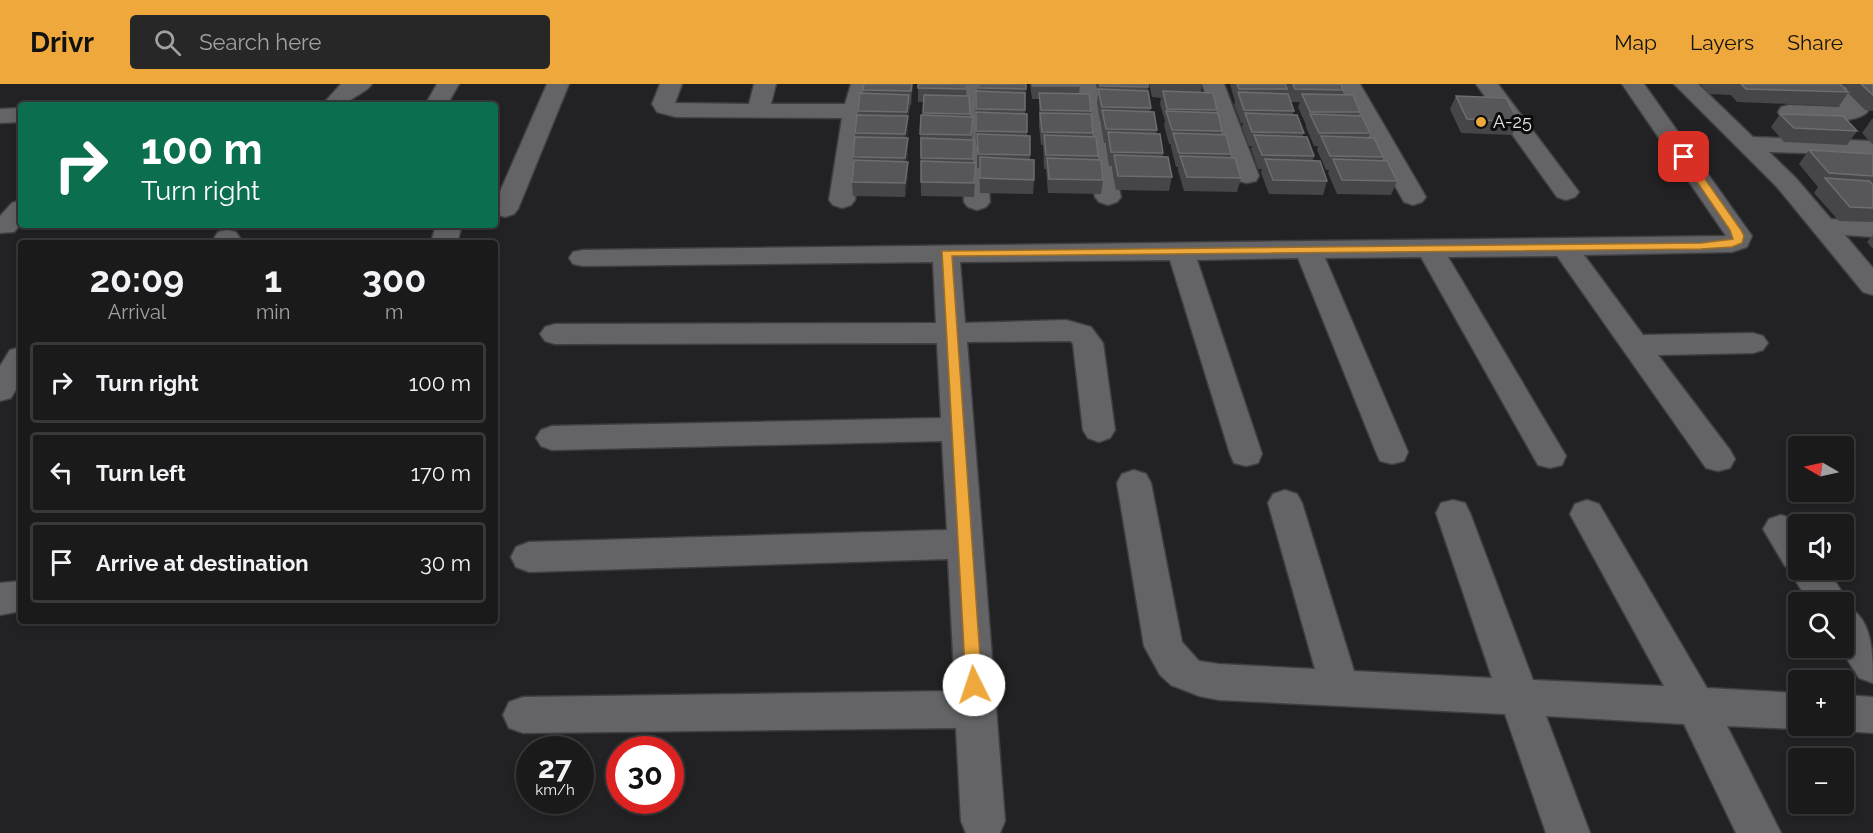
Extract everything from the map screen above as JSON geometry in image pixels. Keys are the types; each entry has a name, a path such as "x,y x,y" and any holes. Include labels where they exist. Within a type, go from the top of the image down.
{"street":[{"path":"438,102 448,84"},
{"path":"505,209 558,84"},
{"path":"671,84 663,104 665,107 676,110 854,111"},
{"path":"758,111 765,84"},
{"path":"842,200 854,111 862,84"},
{"path":"970,84 977,202"},
{"path":"1085,84 1108,197"},
{"path":"1213,84 1247,177"},
{"path":"1349,84 1413,197"},
{"path":"1487,84 1566,192"},
{"path":"583,258 1701,246 1732,244 1738,241 1739,236 1736,230 1633,84"},
{"path":"1685,84 1786,182 1873,286"},
{"path":"1789,112 1851,114 1857,111 1831,84"},
{"path":"0,116 18,115"},
{"path":"1746,144 1873,148"},
{"path":"1823,226 1873,229"},
{"path":"1564,247 1718,459"},
{"path":"1429,248 1550,456"},
{"path":"1308,249 1392,452"},
{"path":"1181,251 1246,454"},
{"path":"946,253 983,821"},
{"path":"555,334 951,333 1049,330 1081,334 1088,344 1098,430"},
{"path":"1635,345 1753,343"},
{"path":"552,438 957,429"},
{"path":"1134,483 1162,646 1173,665 1191,678 1219,682 1340,689 1788,711"},
{"path":"1285,503 1340,689"},
{"path":"1452,513 1568,833"},
{"path":"1587,514 1696,706 1759,833"},
{"path":"529,557 965,544"},
{"path":"0,600 18,597"},
{"path":"1854,637 1873,666"},
{"path":"523,715 976,709"},
{"path":"1854,714 1873,715"}],"building":[{"path":"864,84 912,84 911,91 863,90"},
{"path":"918,84 966,84 966,89 918,88"},
{"path":"978,84 1026,84 1026,89 978,88"},
{"path":"1032,84 1080,84 1080,86 1033,86"},
{"path":"1100,84 1148,84 1148,87 1100,86"},
{"path":"1237,84 1285,84 1287,89 1239,89"},
{"path":"1293,84 1341,84 1343,90 1295,89"},
{"path":"1741,84 1840,84 1848,92 1746,89"},
{"path":"1861,84 1873,84 1873,95"},
{"path":"1098,89 1148,91 1151,108 1102,107"},
{"path":"976,91 1025,93 1025,110 976,109"},
{"path":"1163,91 1213,93 1217,110 1167,109"},
{"path":"1238,92 1288,94 1294,111 1244,110"},
{"path":"860,93 909,95 907,112 858,111"},
{"path":"1039,93 1089,94 1091,111 1041,110"},
{"path":"1302,94 1353,95 1360,112 1310,112"},
{"path":"924,95 969,96 970,114 923,113"},
{"path":"1456,96 1506,98 1519,122 1467,119"},
{"path":"1102,110 1154,112 1157,130 1106,129"},
{"path":"1166,111 1218,113 1222,131 1172,130"},
{"path":"976,112 1027,114 1027,132 976,131"},
{"path":"1040,113 1091,114 1093,133 1042,132"},
{"path":"1245,113 1297,115 1304,133 1252,132"},
{"path":"1310,114 1362,116 1370,133 1319,133"},
{"path":"1780,114 1843,116 1857,131 1794,128"},
{"path":"857,115 908,116 905,134 855,133"},
{"path":"921,115 973,117 971,135 920,134"},
{"path":"1108,132 1160,134 1163,153 1111,152"},
{"path":"1173,133 1226,135 1231,154 1179,153"},
{"path":"977,134 1030,136 1030,155 978,154"},
{"path":"1044,135 1096,137 1098,156 1046,155"},
{"path":"1254,135 1307,137 1314,156 1262,155"},
{"path":"1321,136 1374,138 1383,157 1330,156"},
{"path":"855,137 908,138 905,158 853,157"},
{"path":"921,138 974,140 973,159 921,158"},
{"path":"1809,150 1873,154 1873,176 1829,173"},
{"path":"1114,155 1168,157 1172,177 1118,176"},
{"path":"1180,156 1235,158 1241,178 1187,177"},
{"path":"980,157 1034,160 1034,180 980,178"},
{"path":"1047,158 1101,160 1103,180 1049,179"},
{"path":"1265,159 1320,161 1327,181 1273,180"},
{"path":"1333,159 1387,161 1397,181 1342,180"},
{"path":"854,160 908,162 905,183 852,182"},
{"path":"921,161 976,163 974,183 921,182"},
{"path":"1825,178 1869,181 1873,185 1873,208 1850,207"}],"place":[{"name":"A-25","path":"1481,122"}],"route":[{"path":"974,685 946,253 1701,246 1732,244 1738,241 1739,236 1736,230 1684,157"}]}
